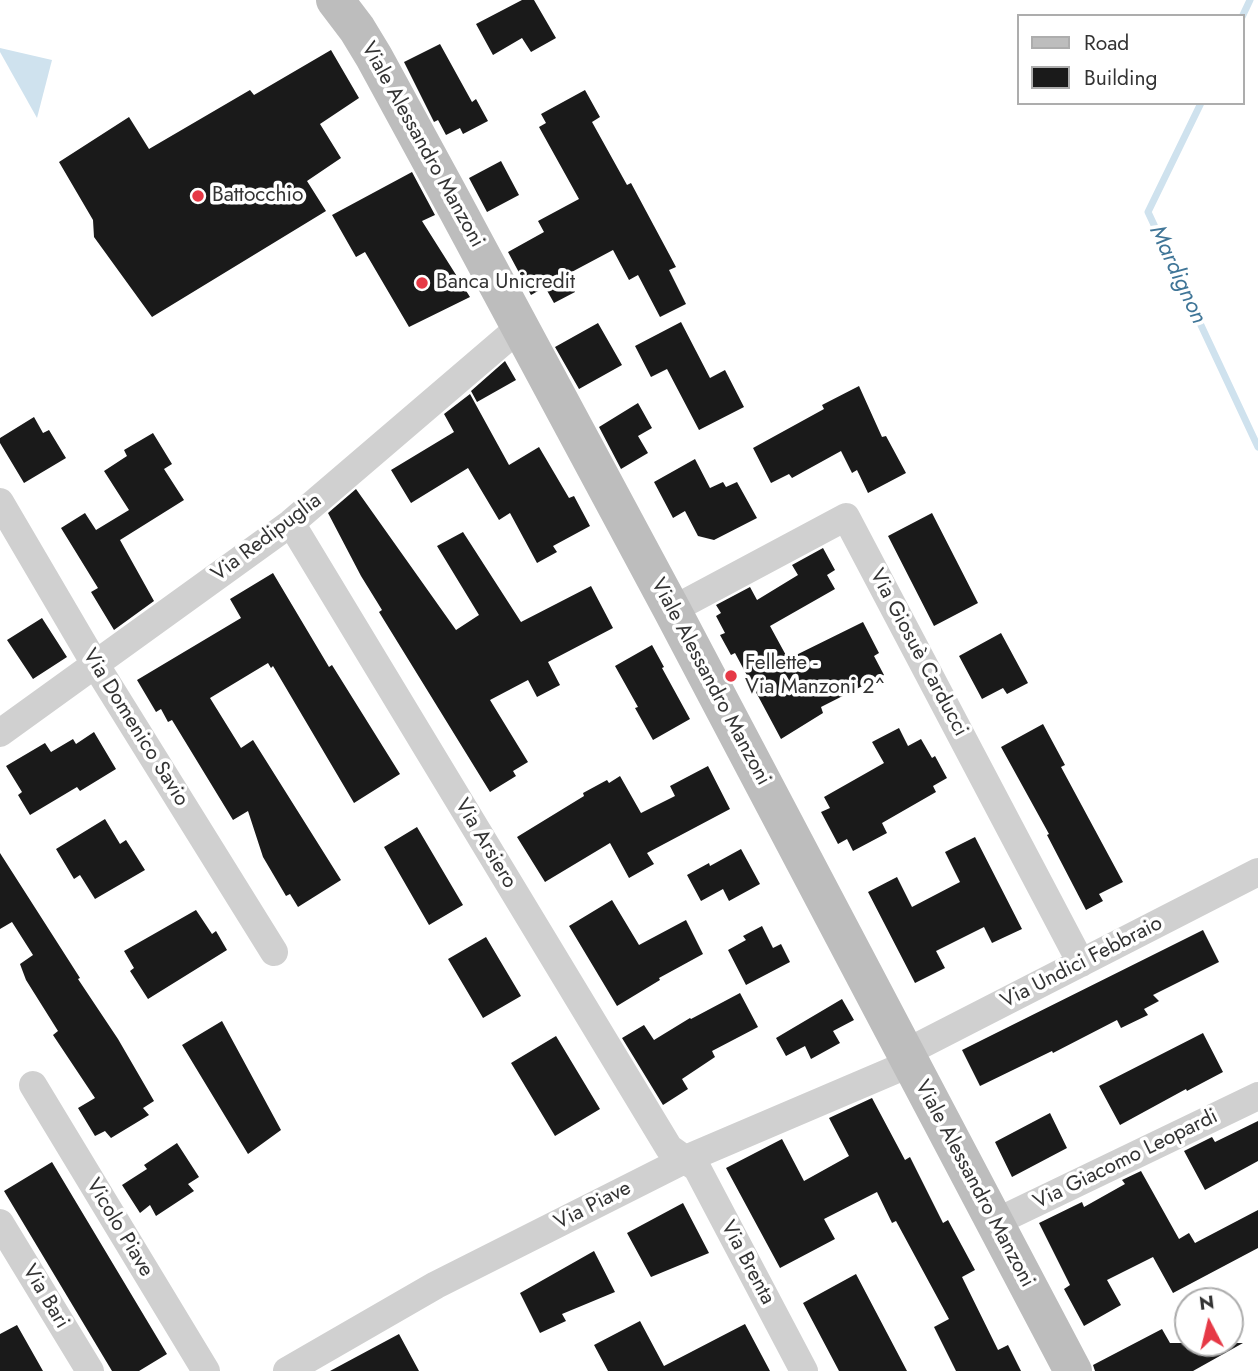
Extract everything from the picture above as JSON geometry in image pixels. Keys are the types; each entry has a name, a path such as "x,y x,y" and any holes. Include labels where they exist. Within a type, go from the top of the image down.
{"main road":[{"name":"Viale Alessandro Manzoni","path":"335,0 358,29 374,57 520,327 1073,1371"}],"street":[{"name":"Via Redipuglia","path":"0,733 291,523 520,327"},
{"name":"Via Domenico Savio","path":"0,502 95,664 274,952"},
{"name":"Via Giosuè Carducci","path":"672,610 846,517 1081,963"},
{"name":"Via Arsiero","path":"291,523 669,1148 686,1159"},
{"name":"Via Undici Febbraio","path":"908,1058 1081,963 1258,872"},
{"name":"Via Piave","path":"286,1371 436,1284 686,1159 908,1058"},
{"name":"Vicolo Piave","path":"33,1085 206,1371"},
{"name":"Via Giacomo Leopardi","path":"994,1223 1258,1097"},
{"name":"Via Brenta","path":"686,1159 697,1168 804,1371"},
{"name":"Via Bari","path":"0,1223 90,1371"}],"water":[{"path":"0,48 52,60 37,118 0,52"}],"building":[{"path":"522,0 534,0 556,38 531,52 522,38 493,55 476,24"},
{"path":"440,44 472,102 476,99 488,121 463,134 460,128 446,135 438,120 434,122 404,62"},
{"name":"Battocchio","path":"331,50 359,98 320,124 341,158 307,181 326,211 152,317 94,237 93,220 59,162 129,117 149,149 250,90 254,95"},
{"path":"585,90 600,117 592,122 627,185 631,183 676,267 669,270 686,304 660,317 638,275 629,280 613,250 566,275 575,292 554,303 545,287 531,295 508,252 544,232 538,221 579,199 539,127 546,123 541,114"},
{"path":"501,161 519,195 487,212 469,178"},
{"path":"412,172 435,215 422,221 470,297 409,327 365,252 356,257 332,215"},
{"path":"681,322 710,378 725,370 744,407 699,430 667,369 651,377 635,346"},
{"path":"598,323 622,365 579,389 555,347"},
{"path":"505,361 516,380 477,402 471,391"},
{"path":"859,386 882,437 886,436 906,473 868,493 857,470 852,473 841,451 792,478 789,474 771,483 753,448 824,409 822,405"},
{"path":"470,394 509,465 539,447 569,498 574,496 590,526 553,546 557,552 537,563 510,513 499,520 468,468 411,503 391,470 454,432 444,414"},
{"path":"638,403 652,428 638,436 648,453 621,469 599,427"},
{"path":"34,417 43,433 49,430 66,458 24,483 0,443 0,438"},
{"path":"153,433 172,464 164,469 184,500 120,540 154,601 114,630 91,592 98,588 61,528 85,513 96,530 129,510 104,471 127,456 124,450"},
{"path":"695,459 710,488 723,482 726,487 737,482 757,518 714,540 698,536 685,511 673,518 654,482"},
{"path":"356,489 456,630 479,615 437,546 463,532 521,622 591,586 613,628 548,662 560,685 537,697 528,680 490,700 528,762 513,771 516,776 490,792 379,612 382,610 328,513"},
{"path":"932,513 978,603 934,626 888,536"},
{"path":"823,548 835,570 827,575 835,589 770,626 788,659 863,622 879,653 874,656 884,675 821,707 823,713 781,739 735,653 731,655 720,635 725,633 716,616 721,613 716,605 750,587 757,600 798,575 792,565"},
{"path":"273,573 329,667 332,665 400,774 354,803 273,666 271,668 268,663 210,698 241,748 253,740 341,880 298,907 290,894 286,896 263,857 248,811 233,820 172,720 168,722 161,709 156,712 137,680 241,618 230,599"},
{"path":"42,618 67,657 33,679 7,640"},
{"path":"1001,633 1028,683 1007,694 1003,688 982,699 959,656"},
{"path":"652,645 690,719 653,740 615,666"},
{"path":"1043,724 1065,765 1061,767 1123,882 1099,894 1103,901 1086,910 1047,835 1049,834 1001,747"},
{"path":"899,728 908,746 921,739 932,758 935,756 947,778 933,786 936,792 882,823 887,833 853,851 847,839 838,844 821,812 830,808 824,797 884,763 872,742"},
{"path":"94,732 116,769 80,791 77,787 30,815 18,795 22,792 6,766 45,743 51,752 73,739 76,744"},
{"path":"708,766 730,809 647,853 654,864 629,878 610,843 545,882 517,837 607,780 609,783 620,776 641,813 675,796 670,786"},
{"path":"105,819 120,844 126,840 145,870 95,899 80,875 74,879 56,849"},
{"path":"417,827 463,905 429,925 384,847"},
{"path":"975,837 1022,929 992,943 984,927 936,951 945,968 915,983 868,892 897,877 912,907 960,882 945,852"},
{"path":"741,849 760,884 729,901 723,889 701,901 687,875"},
{"path":"0,853 118,1039 154,1101 143,1108 149,1115 111,1138 105,1131 95,1136 78,1108 95,1098 53,1035 58,1031 26,980 20,964 33,955 12,922 0,929"},
{"path":"612,900 639,945 686,920 703,954 659,978 660,980 617,1006 569,926"},
{"path":"196,910 212,934 216,931 227,950 148,999 130,971 134,968 124,951"},
{"path":"762,926 773,948 781,944 790,962 746,985 728,950 746,940 743,936"},
{"path":"1203,930 1219,962 1153,995 1159,1001 1144,1009 1148,1015 1121,1028 1117,1020 980,1086 962,1050"},
{"path":"486,937 521,996 483,1018 448,959"},
{"path":"740,993 758,1027 712,1051 715,1057 682,1079 688,1089 663,1105 622,1038 644,1025 654,1040"},
{"path":"842,999 854,1020 833,1031 840,1043 811,1059 805,1046 786,1056 776,1038"},
{"path":"222,1021 281,1130 248,1154 182,1045"},
{"path":"1203,1033 1223,1072 1120,1125 1099,1086"},
{"path":"556,1036 600,1109 555,1136 511,1063"},
{"path":"872,1098 905,1160 910,1157 943,1223 948,1220 975,1270 962,1277 998,1350 1008,1345 1021,1371 956,1371 934,1327 949,1319 896,1221 892,1223 877,1192 824,1219 835,1239 780,1268 726,1168 782,1139 804,1181 849,1156 829,1118"},
{"path":"1050,1113 1067,1148 1012,1177 995,1142"},
{"path":"1258,1121 1258,1161 1205,1190 1184,1151 1212,1137 1215,1142"},
{"path":"177,1143 199,1177 188,1184 194,1191 156,1216 150,1205 140,1213 122,1185 147,1169 144,1165"},
{"path":"52,1162 167,1354 139,1371 112,1371 4,1191"},
{"path":"1141,1171 1179,1239 1189,1233 1195,1243 1258,1210 1258,1248 1184,1287 1174,1287 1173,1293 1153,1257 1107,1280 1121,1305 1084,1326 1064,1289 1070,1285 1039,1223 1082,1202 1084,1207 1125,1184 1122,1180"},
{"path":"683,1203 709,1253 651,1277 627,1233"},
{"path":"594,1251 615,1292 562,1314 566,1321 540,1333 520,1293"},
{"path":"856,1274 907,1371 839,1371 803,1303"},
{"path":"640,1321 664,1366 745,1324 770,1371 608,1371 594,1345"},
{"path":"17,1325 43,1371 0,1371 0,1334"},
{"path":"1162,1329 1170,1343 1174,1343 1174,1357 1218,1357 1193,1371 1095,1371 1093,1365"},
{"path":"399,1334 419,1371 330,1371"}],"waterway":[{"name":"Mardignon","path":"1243,14 1250,0"},
{"name":"Mardignon","path":"1200,105 1148,212 1258,447"}],"place":[{"name":"Battocchio","path":"198,196"},
{"name":"Banca Unicredit","path":"422,283"},
{"name":"Fellette - Via Manzoni 2^","path":"731,676"}]}
